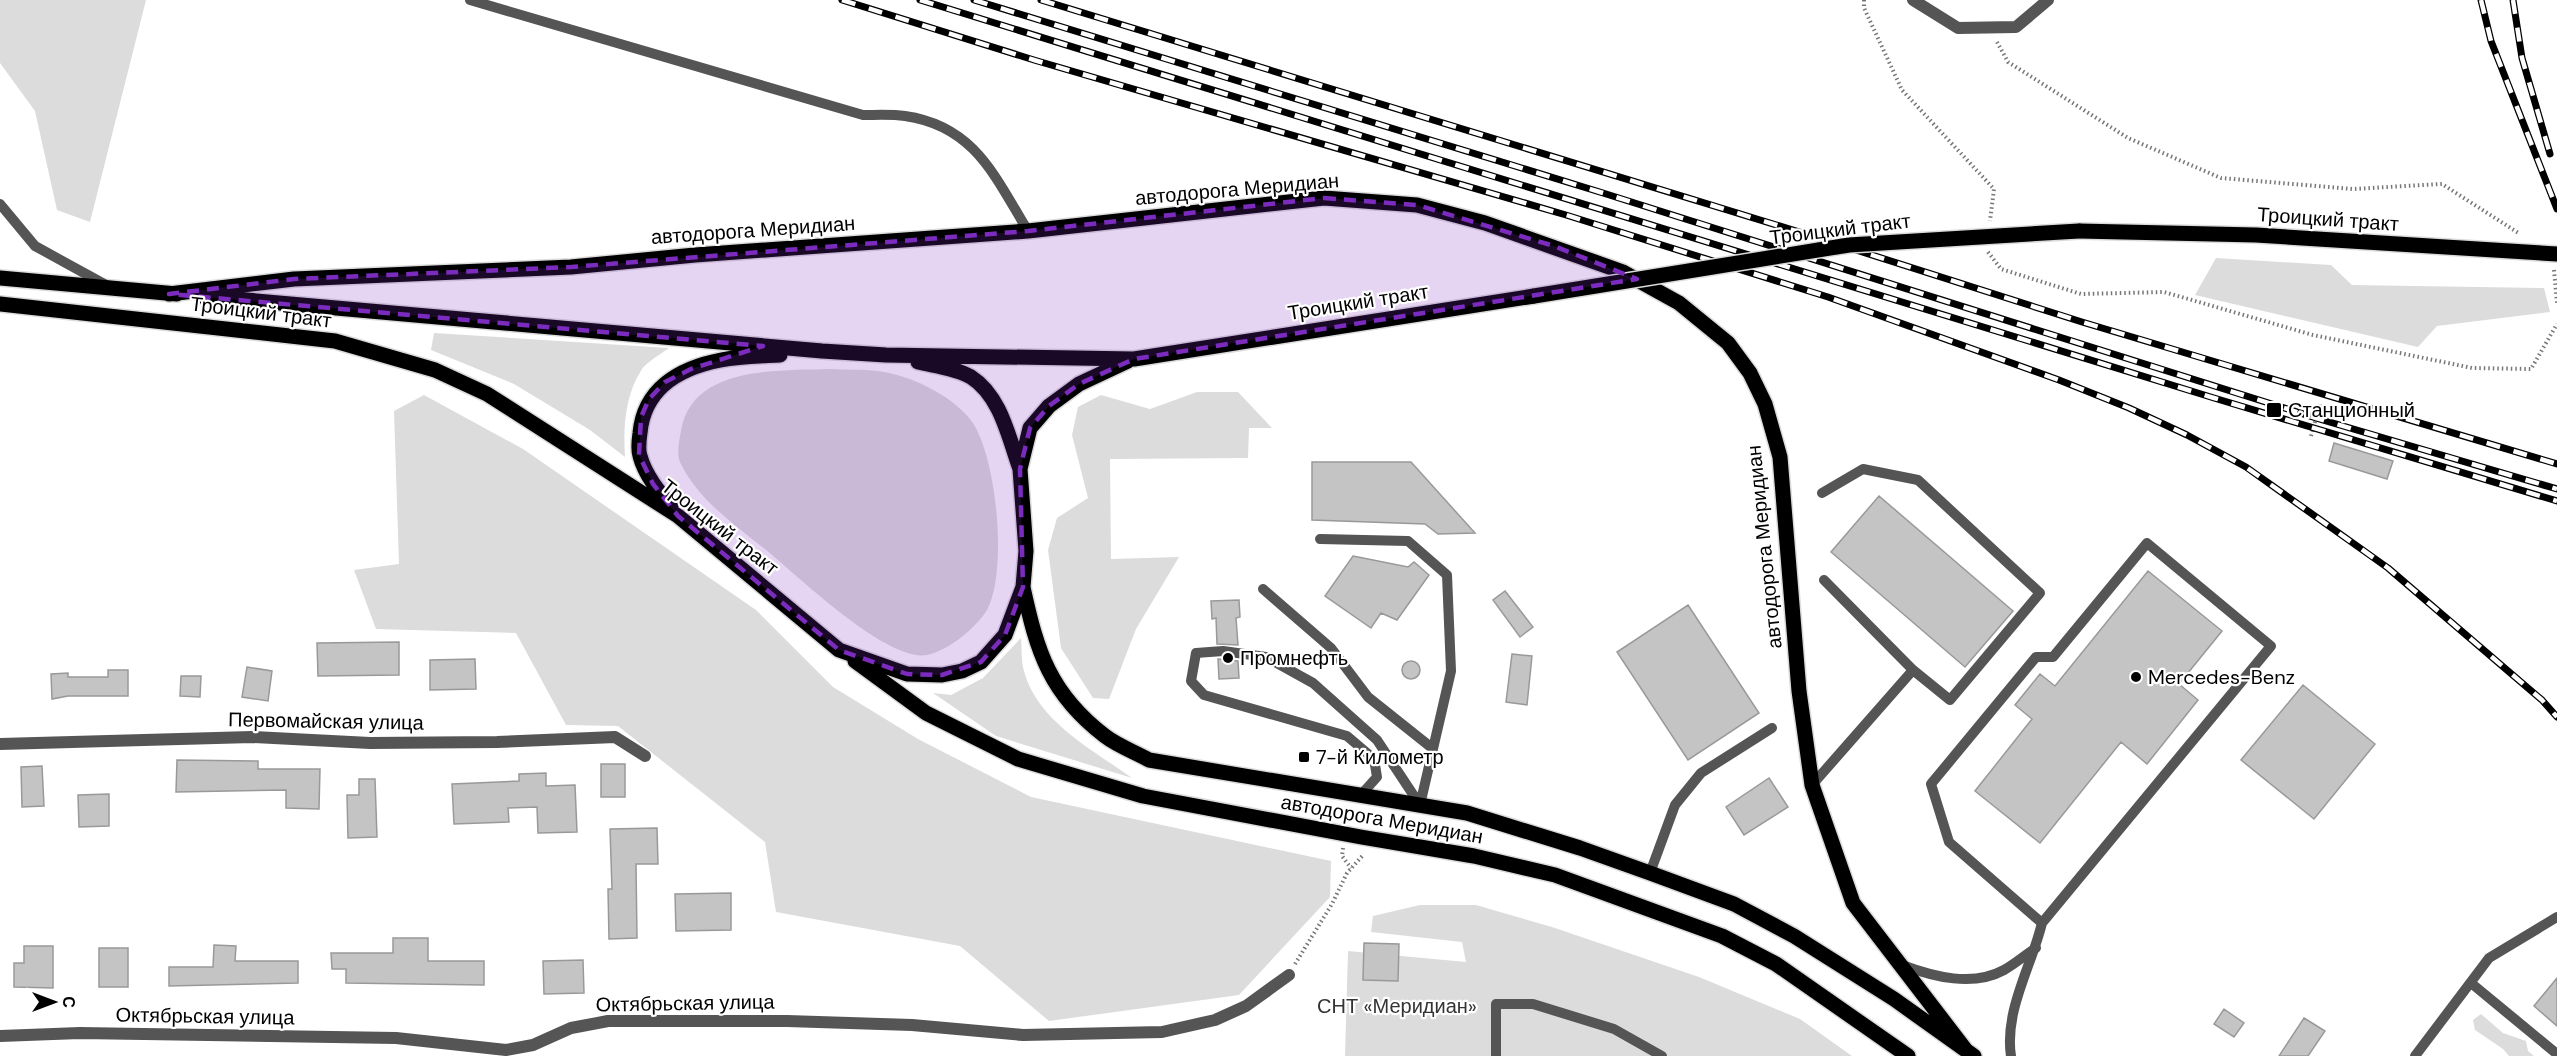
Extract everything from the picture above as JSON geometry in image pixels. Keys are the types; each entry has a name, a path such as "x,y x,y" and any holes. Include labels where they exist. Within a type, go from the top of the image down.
{"main road":[{"name":"автодорога Меридиан","path":"169,294 294,279 571,267 1028,231 1324,198 1417,205 1485,223 1623,272 1679,303 1728,343 1750,373 1765,404 1780,457 1799,691 1812,785 1853,903 1970,1053"},
{"name":"Троицкий тракт","path":"0,278 822,351 886,355 1134,359 1849,245 2079,231 2256,235 2555,254"},
{"name":"Троицкий тракт","path":"0,304 335,342 435,370 488,394 678,516 840,650 907,674 942,675 962,671 981,662 1005,635 1023,587 1026,551 1020,470 1030,428 1049,406 1079,384 1134,359"},
{"path":"678,516 653,484 639,455 641,417 649,399 665,382 691,369 720,360 822,351"},
{"path":"886,355 949,369 971,378 989,393 1002,417 1020,470"},
{"name":"автодорога Меридиан","path":"1023,587 1033,633 1050,675 1066,701 1106,737 1149,760 1359,797 1467,813 1580,848 1734,904 1794,936 1894,999 1970,1053"},
{"name":"автодорога Меридиан","path":"840,650 926,713 1018,759 1143,796 1474,856 1555,875 1722,936 1776,964 1908,1056"}],"street":[{"path":"1913,0 1958,28 2016,27 2048,0"},
{"name":"Первомайская улица","path":"0,744 252,737 370,743 485,742 615,737 645,756"},
{"name":"Октябрьская улица","path":"0,1036 80,1033 396,1038 506,1050 535,1050 571,1028 608,1021 912,1025 1023,1035 1162,1032 1215,1020 1246,1006 1289,975"}],"lane":[{"path":"471,0 863,115 905,116 949,128 985,159 1028,231"},
{"path":"0,204 35,246 111,288"},
{"path":"1822,493 1863,469 1917,480 2040,593 1950,700 1913,670 1824,580"},
{"path":"1320,539 1408,541 1447,575 1451,671 1420,805"},
{"path":"2011,1056 2015,1008 2036,948 2042,923 2271,646 2147,543 2053,657 2036,657 1931,784 1949,842 2042,923"},
{"path":"1263,589 1331,648 1368,697 1432,748"},
{"path":"1359,797 1377,777 1374,759 1347,736 1204,695 1191,681 1196,653 1223,651 1266,657 1313,683 1377,740 1420,805"},
{"path":"1812,785 1913,670"},
{"path":"1650,873 1675,805 1701,773 1772,728"},
{"path":"2415,1056 2489,958 2557,917"},
{"path":"1899,964 1928,975 1969,980 2003,971 2036,948"},
{"path":"2471,983 2557,1054"},
{"path":"1496,1056 1496,1004 1533,1004 1614,1029 1662,1056"}],"path":[{"path":"1864,0 1864,8 1902,90 1994,189 1989,230"},
{"path":"1989,27 2008,62 2128,138 2221,178 2353,189 2442,184 2518,234"},
{"path":"1986,250 2001,269 2081,294 2164,292 2313,335 2472,368 2531,369 2557,324"},
{"path":"2555,254 2557,303"},
{"path":"2311,436 2320,404"},
{"path":"1289,975 1332,904 1347,873 1376,840"}],"highlighted area":[{"path":"1324,198 1417,205 1554,246 1637,279 1134,359 1079,384 1049,406 1030,428 1020,469 1023,587 1005,635 981,662 942,675 907,674 839,650 678,516 653,484 639,455 641,417 649,399 665,382 691,369 763,346 169,294 294,279 571,267 1028,231"}],"green space":[{"path":"0,0 146,0 90,222 57,210 35,111 0,63"},
{"path":"2216,258 2331,265 2352,285 2544,288 2550,312 2437,326 2418,347 2195,295"},
{"path":"434,333 669,348 651,360 636,379 626,412 625,457 590,430 514,384 431,350"},
{"path":"830,369 878,371 915,381 940,394 962,410 979,435 993,484 998,542 997,569 987,610 961,638 944,649 927,655 910,654 891,646 846,617 710,503 689,478 679,461 679,439 688,409 702,394 720,383 740,376 763,372"},
{"path":"1197,392 1238,392 1272,428 1249,428 1248,458 1110,459 1111,559 1179,557 1136,629 1109,699 1093,698 1061,648 1048,550 1057,518 1088,498 1072,435 1078,407 1101,395 1150,409"},
{"path":"424,395 523,449 756,610 833,687 918,739 1031,797 1331,861 1330,897 1239,995 1049,1021 960,946 776,912 765,842 618,726 566,725 516,633 376,629 354,570 399,564 394,411"},
{"path":"1021,638 1024,671 1041,705 1068,733 1132,778 996,736 933,693 951,695 983,678"},
{"name":"СНТ «Меридиан»","path":"1420,905 1476,905 1552,927 1699,977 1800,1019 1852,1056 1345,1056 1348,951 1466,962 1462,942 1371,932 1373,916"},
{"path":"2481,1014 2503,1033 2526,1041 2528,1051 2534,1056 2509,1056 2503,1049 2475,1030 2473,1020"}],"building":[{"path":"2334,443 2393,461 2387,479 2329,461"},
{"path":"1312,462 1411,462 1475,533 1438,534 1425,524 1312,520"},
{"path":"1879,496 2013,611 1965,667 1831,552"},
{"path":"1353,556 1408,567 1414,562 1429,575 1397,620 1381,613 1371,628 1325,596"},
{"path":"2148,571 2222,631 2179,684 2198,700 2147,764 2121,742 2040,843 1975,791 2032,719 2015,705 2040,674 2055,686"},
{"path":"1505,591 1533,627 1520,637 1493,600"},
{"path":"1239,600 1240,617 1236,618 1238,645 1217,644 1216,618 1212,619 1211,601"},
{"path":"1688,605 1759,713 1688,760 1617,652"},
{"path":"399,642 399,675 318,676 317,643"},
{"path":"1512,654 1532,656 1527,705 1506,702"},
{"path":"475,659 476,689 430,690 430,660"},
{"path":"1218,659 1238,661 1239,678 1219,679"},
{"path":"1411,661 1417,664 1420,670 1417,676 1411,679 1405,676 1402,670 1405,664"},
{"path":"247,667 272,671 268,701 242,697"},
{"path":"108,670 128,670 128,696 68,696 52,699 51,674 68,673 68,677 108,677"},
{"path":"181,676 201,676 200,697 180,696"},
{"path":"2303,685 2375,744 2314,819 2241,760"},
{"path":"177,760 258,761 258,769 320,769 319,809 286,808 286,790 176,792"},
{"path":"601,764 625,764 625,797 601,797"},
{"path":"42,766 44,806 22,807 21,767"},
{"path":"546,773 546,786 575,785 577,832 538,833 537,807 508,808 509,822 454,824 452,784 519,781 519,774"},
{"path":"1769,778 1788,807 1744,835 1726,807"},
{"path":"359,779 375,779 377,837 348,838 347,795 359,795"},
{"path":"109,794 109,826 79,827 78,795"},
{"path":"657,828 658,864 636,864 637,938 609,939 608,889 612,889 610,829"},
{"path":"731,893 731,930 676,931 675,894"},
{"path":"393,938 428,938 428,961 484,961 484,985 346,983 346,969 332,969 331,953 393,953"},
{"path":"1364,943 1399,944 1398,981 1363,980"},
{"path":"214,945 236,946 235,961 298,961 298,983 169,986 169,967 213,967"},
{"path":"24,946 53,946 53,988 14,987 14,963 24,963"},
{"path":"99,948 128,948 128,987 99,987"},
{"path":"583,960 584,993 544,994 543,961"},
{"path":"2557,978 2557,1026 2534,1006"},
{"path":"2224,1009 2244,1023 2234,1037 2214,1024"},
{"path":"2304,1018 2325,1031 2308,1056 2279,1056"}],"railway":[{"path":"842,0 1034,60 1566,215 1828,297 2059,380 2129,408 2187,435 2246,467 2388,568 2542,700 2557,717"},
{"path":"920,0 2214,398 2557,501"},
{"path":"974,0 1603,193 2316,418 2557,489"},
{"path":"1041,0 1806,234 2082,322 2557,464"},
{"path":"2481,0 2491,41 2557,209"},
{"path":"2513,0 2522,58 2550,154"}],"place":[{"name":"Станционный","path":"2274,410"},
{"name":"Промнефть","path":"1228,658"},
{"name":"Mercedes-Benz","path":"2136,677"},
{"name":"7-й Километр","path":"1304,757"}]}
